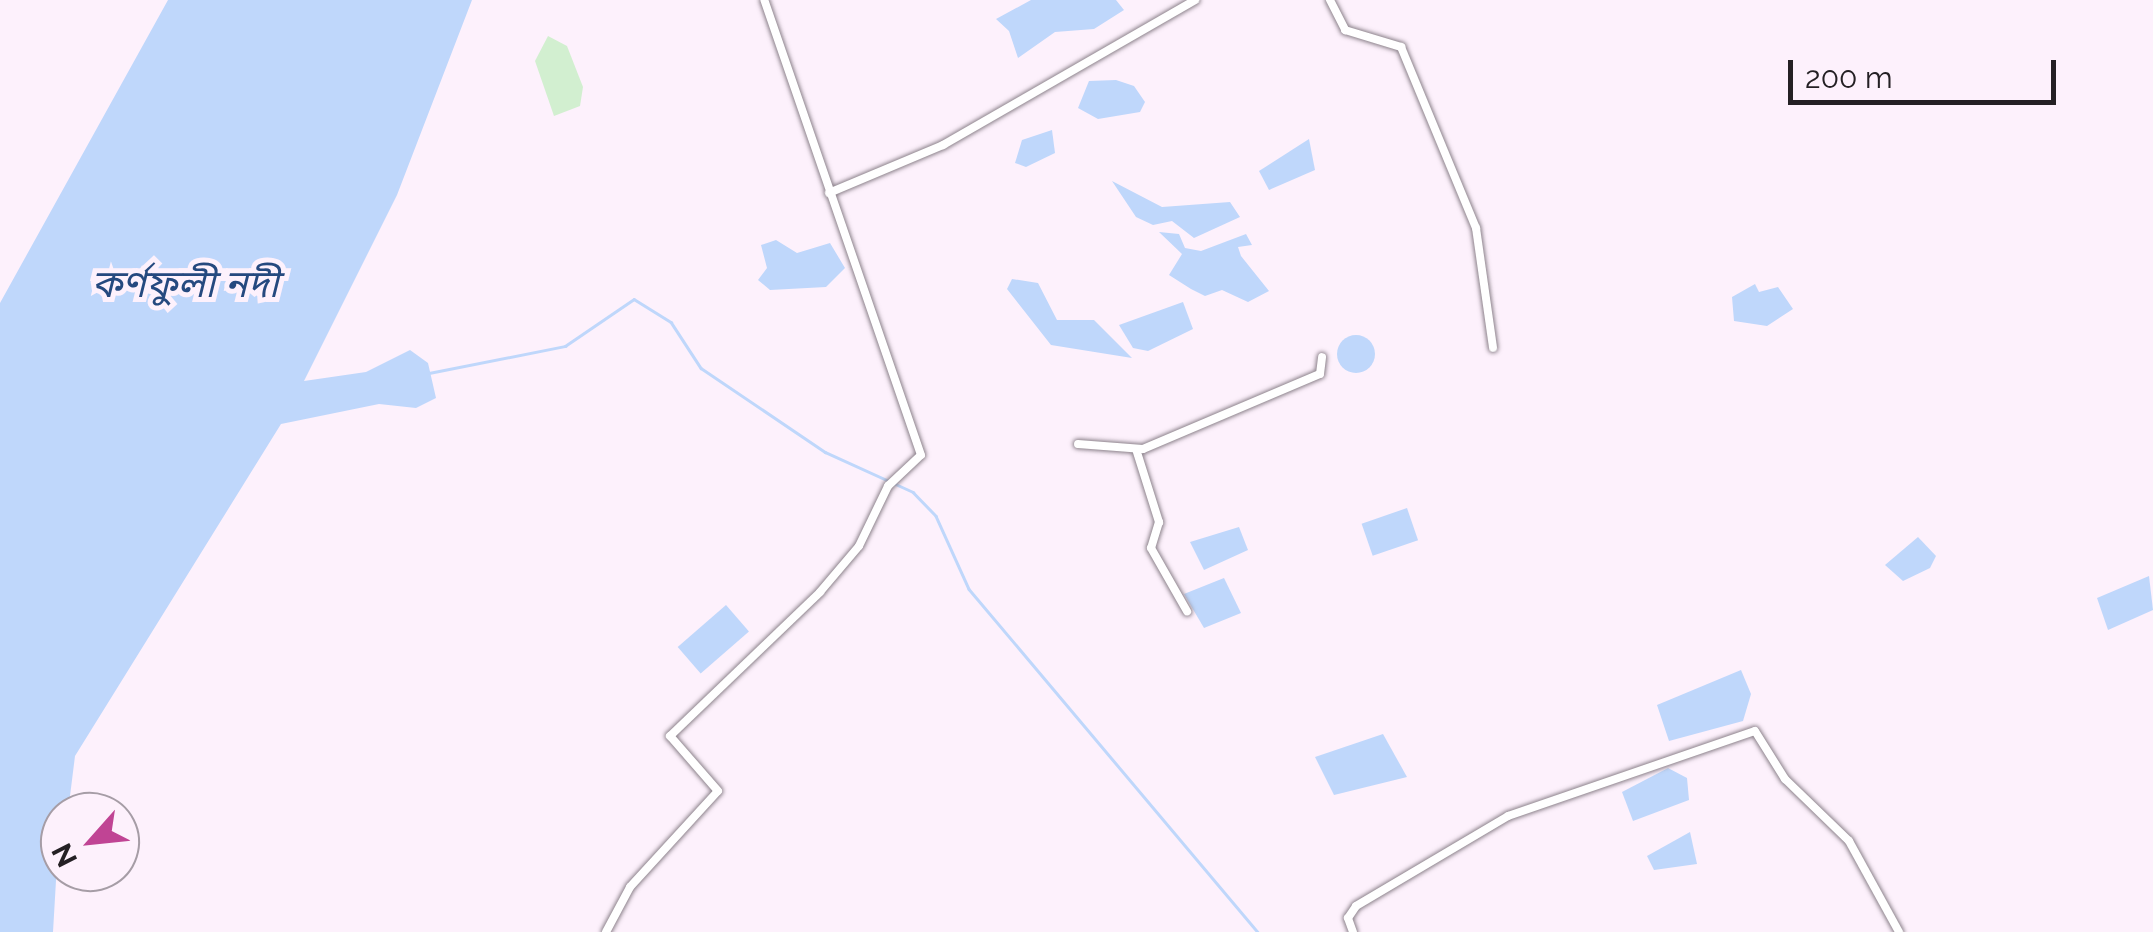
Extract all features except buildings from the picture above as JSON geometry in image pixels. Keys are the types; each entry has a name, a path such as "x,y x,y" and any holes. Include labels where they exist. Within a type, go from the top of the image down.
{"street":[{"path":"606,932 630,887 718,791 670,736 820,592 859,546 888,486 921,455 764,0"},
{"path":"829,194 943,144 1195,0"},
{"path":"1330,0 1345,30 1401,47 1476,228 1493,348"},
{"path":"1078,444 1136,449 1320,374 1322,358"},
{"path":"1136,449 1159,522 1151,548 1187,611"},
{"path":"1353,932 1348,918 1356,906 1508,816 1755,730 1785,779 1850,841 1899,932"}],"green space":[{"path":"548,36 567,46 583,87 580,106 554,116 535,61"}],"water":[{"name":"কর্ণফুলী নদী","path":"168,0 472,0 397,195 304,381 366,372 410,350 428,363 436,398 416,408 379,404 281,424 75,756 70,792 40,792 40,892 55,892 53,932 0,932 0,303"},
{"path":"1031,0 1116,0 1124,10 1094,29 1055,32 1018,58 1009,31 996,19"},
{"path":"1116,80 1134,86 1145,102 1140,112 1098,119 1078,108 1089,81"},
{"path":"1052,130 1055,153 1026,167 1015,163 1022,140"},
{"path":"1309,139 1315,170 1269,190 1259,171"},
{"path":"1112,181 1162,207 1230,202 1240,217 1194,238 1172,221 1153,225 1136,217"},
{"path":"1159,232 1179,234 1185,248 1201,251 1246,234 1252,245 1238,247 1241,256 1269,291 1248,302 1222,290 1205,296 1191,289 1169,275 1182,254"},
{"path":"776,240 797,253 830,243 845,268 826,287 770,290 758,280 767,268 761,245"},
{"path":"1012,279 1038,283 1057,320 1094,320 1132,358 1051,345 1007,289"},
{"path":"1755,284 1759,292 1778,287 1793,309 1767,326 1734,321 1732,297"},
{"path":"1183,302 1193,329 1148,351 1133,348 1119,325"},
{"path":"1356,335 1369,341 1375,354 1369,367 1356,373 1343,367 1337,354 1343,341"},
{"path":"1407,508 1418,540 1373,556 1362,524"},
{"path":"1239,527 1248,550 1204,570 1190,542"},
{"path":"1918,537 1936,556 1930,568 1903,581 1885,565"},
{"path":"2149,576 2153,610 2108,630 2097,598"},
{"path":"1224,578 1241,613 1204,628 1184,594"},
{"path":"726,605 749,631 701,673 678,647"},
{"path":"1741,670 1751,694 1743,721 1669,741 1657,705"},
{"path":"1383,734 1407,777 1334,795 1315,757"},
{"path":"1668,768 1687,778 1689,800 1633,821 1622,792"},
{"path":"1690,832 1697,864 1654,870 1647,856"}],"waterway":[{"path":"429,373 565,346 634,299 671,322 701,368 825,452 913,492 936,516 969,589 1258,932"}]}
